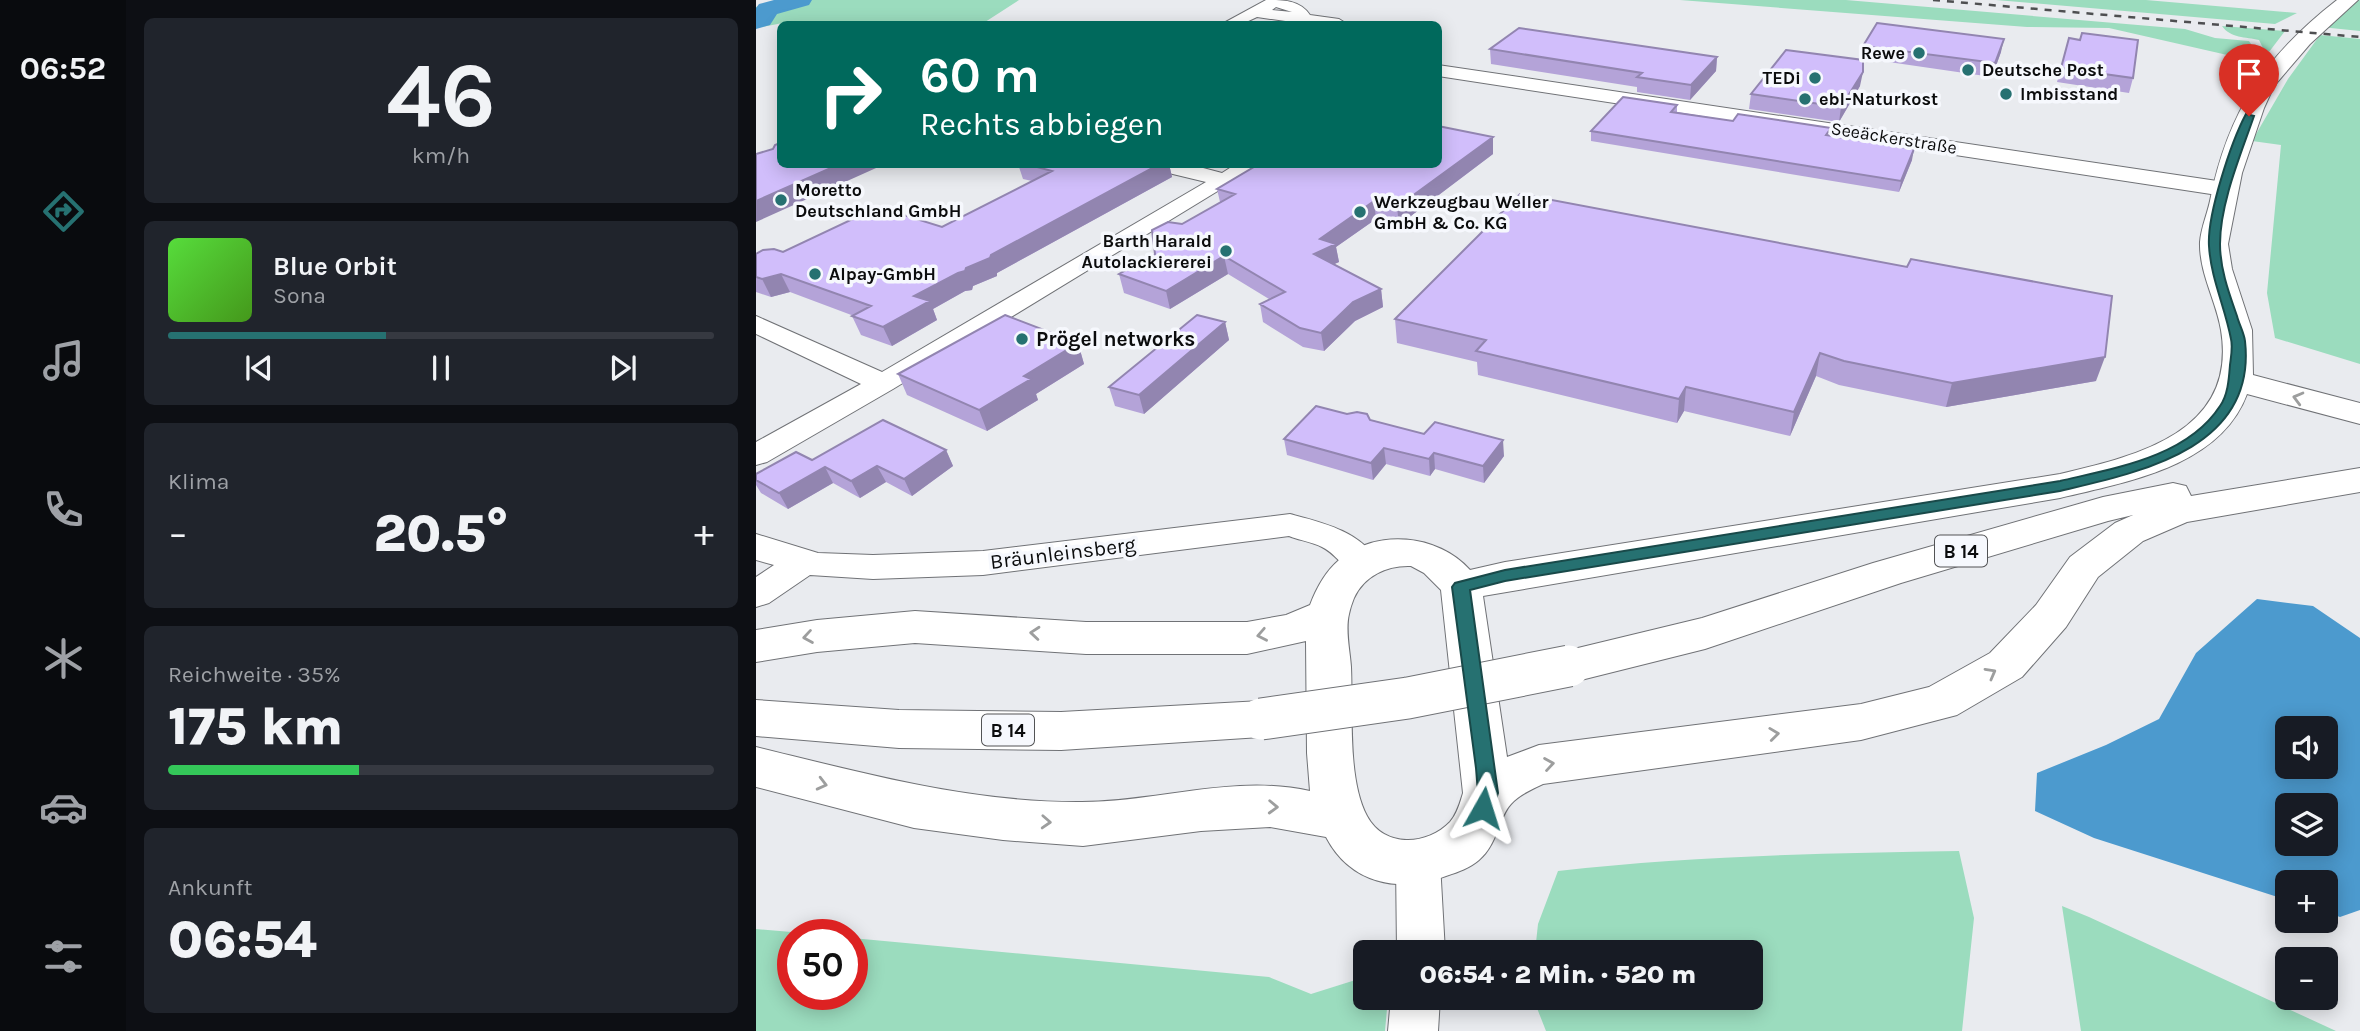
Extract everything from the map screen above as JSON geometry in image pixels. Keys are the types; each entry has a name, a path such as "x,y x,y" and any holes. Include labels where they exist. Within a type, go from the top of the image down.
{"main road":[{"path":"1461,587 1505,576 2060,486 2125,470 2176,451 2208,428 2228,406 2236,381 2238,341 2219,280 2214,243 2224,188 2249,116 2263,87 2282,61 2321,21 2349,0"},
{"path":"2236,381 2360,414"},
{"name":"B 14","path":"756,718 899,729 1061,731 1261,719 1408,698 1569,666 1705,633 1887,573 2104,509 2224,485 2360,474"},
{"path":"1488,793 1516,774 1539,765 1861,722 1941,702 2006,665 2051,617 2084,567 2129,531 2178,510 2360,480"},
{"path":"1408,552 1431,557 1446,567 1461,587 1488,793 1479,823 1467,841 1445,855 1418,863 1394,862 1375,857 1355,844 1343,819 1332,776 1327,615 1341,579 1362,563 1383,554 1408,552"},
{"path":"756,646 817,636 915,626 1086,638 1247,638 1293,629 1327,615"},
{"path":"756,767 914,807 1003,819 1083,824 1270,806 1343,819"}],"street":[{"path":"1236,21 1274,2 1297,6 1303,19 1317,21"},
{"name":"Seeäckerstraße","path":"1442,71 2224,188"},
{"path":"1176,168 1224,180"},
{"path":"756,455 883,383 1245,168"},
{"path":"756,324 883,383"},
{"name":"Bräunleinsberg","path":"756,546 764,551 818,565 873,567 983,563 1290,525 1335,539 1362,563"},
{"path":"756,594 805,562"},
{"path":"1418,863 1421,940"}],"green space":[{"path":"779,0 1019,0 987,21 777,21 777,24 756,28 756,7"},
{"path":"1680,0 1846,0 2185,29 2215,38 2249,41 2255,50 2267,55 2258,62 2109,28 2027,27"},
{"path":"1996,0 2146,0 2297,13 2275,24"},
{"path":"2360,0 2360,31 2321,27"},
{"path":"2222,26 2285,31 2269,52 2259,40 2234,35"},
{"path":"2320,35 2360,39 2360,364 2275,338 2267,293 2281,145 2252,141 2288,79"},
{"path":"1959,851 1974,918 1962,1031 1546,1031 1538,1010 1763,1010 1763,940 1536,940 1538,924 1558,871 1808,854"},
{"path":"2062,906 2275,1003 2275,1010 2290,1010 2336,1031 2081,1031"},
{"path":"756,929 777,931 777,1010 868,1010 868,939 1269,977 1311,994 1353,981 1353,1010 1387,1010 1385,1031 756,1031"}],"water":[{"path":"2257,599 2313,606 2360,638 2360,910 2338,916 2338,870 2275,870 2275,896 2094,838 2035,811 2037,773 2106,745 2159,719 2196,653"}],"building":[{"path":"1877,23 2004,39 1995,63 1863,46"},
{"path":"1519,28 1717,57 1691,85 1637,77 1642,73 1490,49"},
{"path":"2082,33 2138,40 2133,78 2061,68 2069,38 2080,40"},
{"path":"1786,50 1863,60 1863,72 1841,107 1751,94"},
{"path":"1623,97 1677,105 1671,112 1733,121 1738,114 1831,128 1826,135 1914,149 1901,181 1591,131"},
{"path":"1442,127 1493,137 1397,207 1374,201 1320,239 1336,244 1314,254 1381,289 1353,302 1321,333 1300,328 1260,304 1285,292 1224,256 1166,291 1119,274 1155,254 1152,230 1168,222 1182,224 1235,194 1217,189 1252,168 1442,168"},
{"path":"777,144 777,168 831,168 756,201 756,154 773,149"},
{"path":"1041,168 1153,168 991,255 990,258 914,296 930,301 883,327 852,316 871,306 781,274 762,279 756,277 756,254 774,249 783,252 878,207 942,227 1052,171"},
{"path":"1520,194 1907,267 1911,259 2112,296 2105,357 1952,383 1844,361 1820,353 1794,412 1686,387 1679,399 1476,351 1486,340 1395,319"},
{"path":"1005,315 1078,343 1024,376 1031,379 979,410 898,374"},
{"path":"1197,315 1225,322 1139,395 1109,387"},
{"path":"1316,406 1347,414 1367,414 1370,420 1424,434 1435,422 1503,440 1483,466 1434,453 1429,459 1384,448 1371,463 1284,439"},
{"path":"883,420 946,450 904,479 877,466 851,481 825,467 779,493 756,480 756,474 796,452 812,460"}],"waterway":[{"path":"756,22 762,20 767,9 801,0"}],"railway":[{"path":"1933,0 2360,37"}],"place":[{"name":"Rewe","path":"1919,53"},
{"name":"Deutsche Post","path":"1968,70"},
{"name":"TEDi","path":"1815,78"},
{"name":"Imbisstand","path":"2006,94"},
{"name":"ebl-Naturkost","path":"1805,99"},
{"name":"Moretto Deutschland GmbH","path":"781,200"},
{"name":"Werkzeugbau Weller GmbH & Co. KG","path":"1360,212"},
{"name":"Barth Harald Autolackiererei","path":"1226,251"},
{"name":"Alpay-GmbH","path":"815,274"},
{"name":"Prögel networks","path":"1022,339"}],"route":[{"path":"1483,808 1488,793 1486,768 1461,587 1505,576 2060,486 2125,470 2176,451 2208,428 2228,406 2236,381 2238,341 2219,280 2214,243 2224,188 2249,116"}]}
